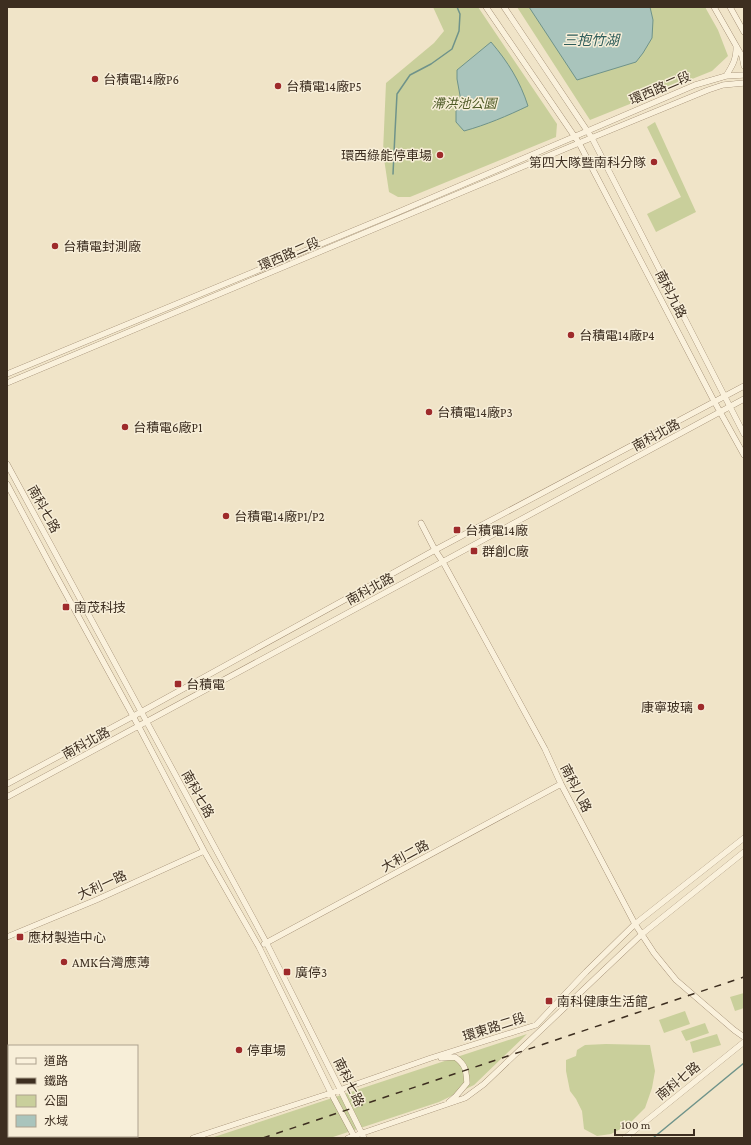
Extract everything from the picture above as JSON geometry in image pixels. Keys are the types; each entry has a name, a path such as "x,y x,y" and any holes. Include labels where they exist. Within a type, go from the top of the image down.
{"street":[{"path":"486,7 574,136"},
{"path":"504,7 586,131"},
{"path":"714,7 736,44 742,56 744,66"},
{"path":"730,7 744,32"},
{"path":"726,76 735,60 736,44"},
{"name":"環西路二段","path":"7,374 396,213 695,85 726,76 744,75"},
{"name":"環西路二段","path":"7,383 708,90 723,85 744,84"},
{"name":"南科九路","path":"586,131 592,138 744,434"},
{"name":"南科九路","path":"574,136 744,455"},
{"name":"南科北路","path":"7,784 435,550 744,386"},
{"name":"南科北路","path":"7,798 744,399"},
{"name":"南科七路","path":"7,464 55,550 140,712 266,942 363,1136"},
{"name":"南科七路","path":"7,484 139,727 204,851 259,947 353,1137"},
{"name":"南科八路","path":"421,523 545,749 561,784 635,924 654,953 676,980 744,1037"},
{"name":"大利二路","path":"259,947 561,784"},
{"name":"環東路二段","path":"193,1138 331,1093 431,1058 536,1025 635,924 744,838"},
{"name":"大利一路","path":"7,937 96,900 204,851"},
{"name":"環東路二段","path":"353,1137 363,1136 465,1098 484,1084 642,934 744,852"},
{"name":"南科七路","path":"625,1138 744,1042"},
{"path":"431,1058 454,1056 462,1062 466,1070 467,1083 447,1104"}],"green space":[{"name":"滯洪池公園","path":"433,7 478,7 557,124 556,137 410,197 398,197 389,192 383,152 386,83 434,43 444,31"},
{"path":"517,7 705,7 718,30 728,56 712,71 590,120"},
{"path":"655,122 696,212 656,232 647,214 681,197 647,127"},
{"path":"744,993 744,1008 735,1011 730,997"},
{"path":"685,1011 690,1024 664,1033 659,1020"},
{"path":"705,1023 709,1033 686,1041 681,1031"},
{"path":"527,1034 474,1085 439,1102 330,1138 211,1138"},
{"path":"717,1034 721,1045 693,1053 690,1042"},
{"path":"585,1045 650,1045 655,1071 652,1088 645,1108 628,1125 611,1134 597,1136 584,1129 582,1111 570,1091 566,1071 566,1060 576,1056 577,1050"}],"water":[{"name":"三抱竹湖","path":"529,7 650,7 653,20 652,38 636,62 577,80"},
{"path":"491,42 513,72 528,106 496,120 464,131 456,122 456,111 461,101 457,70"}],"waterway":[{"path":"393,174 397,94 410,75 431,64 452,49 459,31 460,14 457,7"},
{"path":"653,1138 744,1063"}],"railway":[{"path":"263,1138 744,977"}],"place":[{"name":"台積電14廠P6","path":"95,79"},
{"name":"台積電14廠P5","path":"278,86"},
{"name":"環西綠能停車場","path":"440,155"},
{"name":"第四大隊暨南科分隊","path":"654,162"},
{"name":"台積電封測廠","path":"55,246"},
{"name":"台積電14廠P4","path":"571,335"},
{"name":"台積電14廠P3","path":"429,412"},
{"name":"台積電6廠P1","path":"125,427"},
{"name":"台積電14廠P1/P2","path":"226,516"},
{"name":"台積電14廠","path":"457,530"},
{"name":"群創C廠","path":"474,551"},
{"name":"南茂科技","path":"66,607"},
{"name":"台積電","path":"178,684"},
{"name":"康寧玻璃","path":"701,707"},
{"name":"應材製造中心","path":"20,937"},
{"name":"AMK台灣應薄","path":"64,962"},
{"name":"廣停3","path":"287,972"},
{"name":"南科健康生活館","path":"549,1001"},
{"name":"停車場","path":"239,1050"}]}
